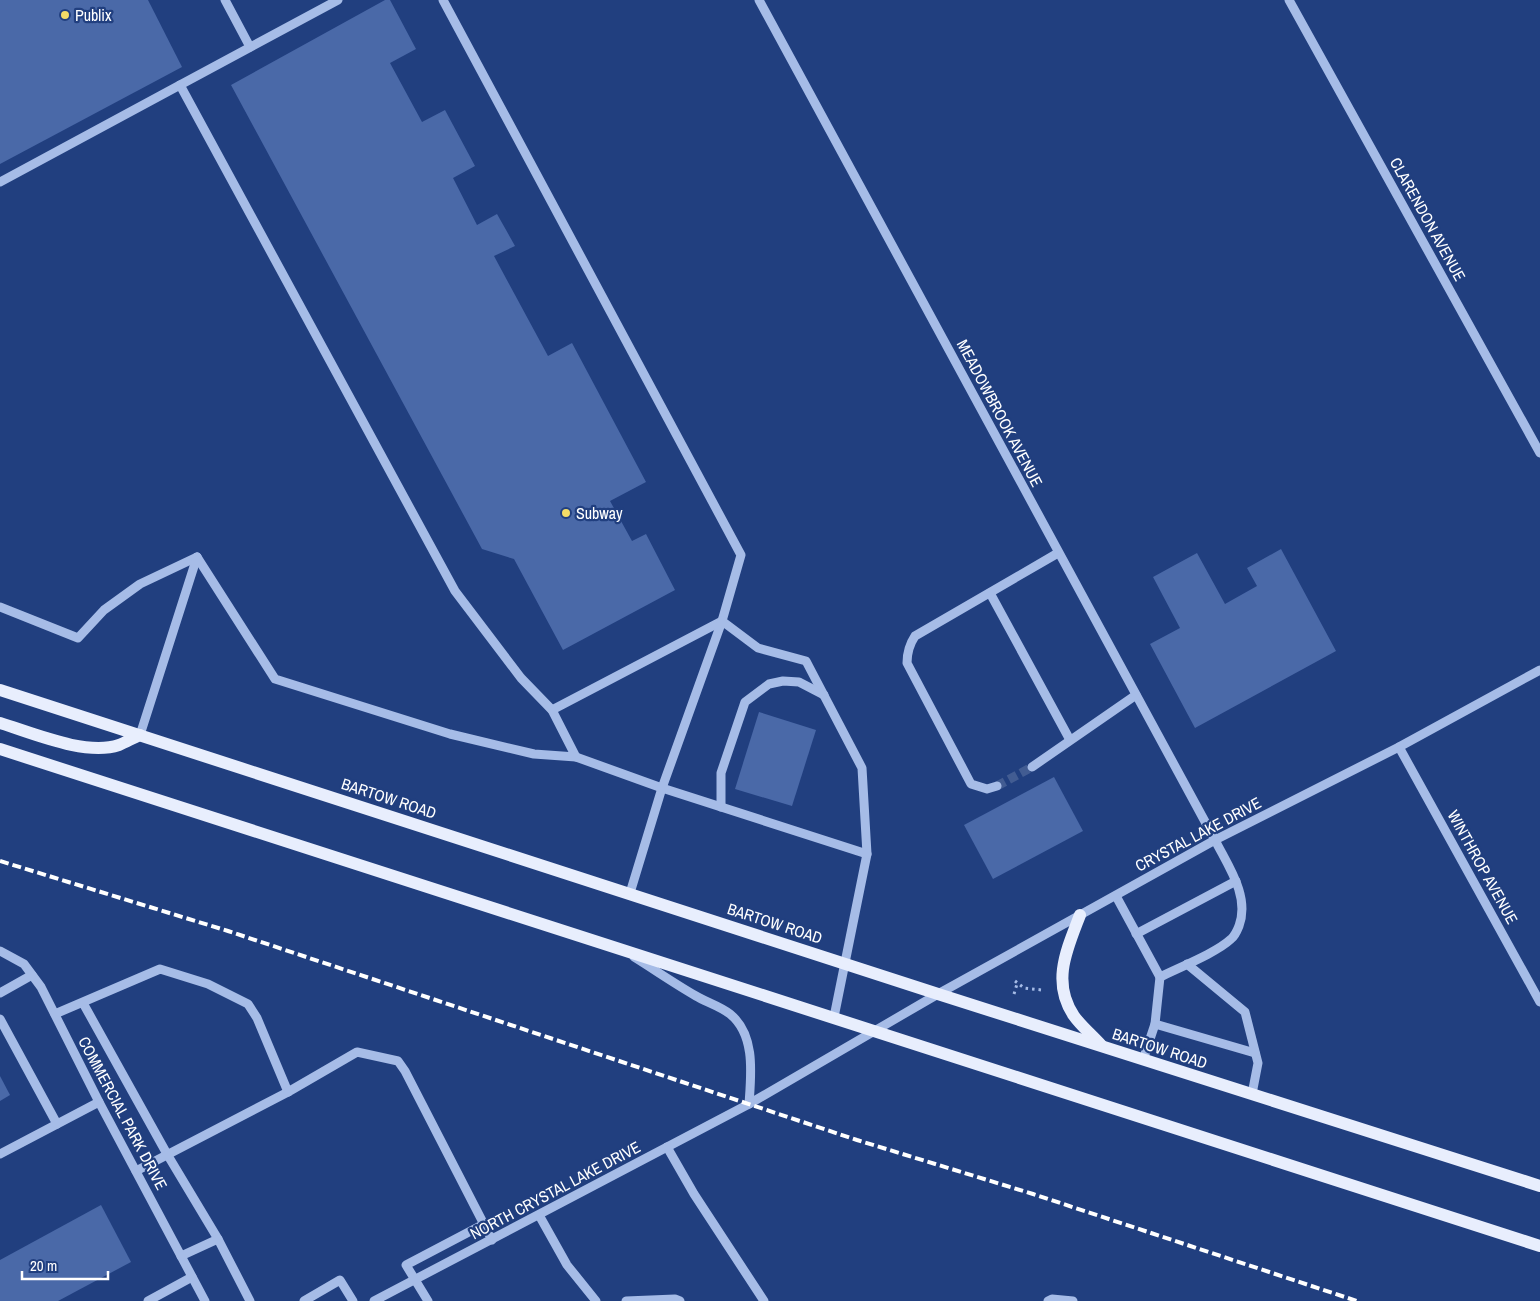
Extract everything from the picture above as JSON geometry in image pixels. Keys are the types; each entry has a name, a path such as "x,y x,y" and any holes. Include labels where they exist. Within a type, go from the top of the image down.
{"main road":[{"name":"BARTOW ROAD","path":"0,690 938,994 1540,1186"},
{"path":"0,723 74,746 96,748 118,745 140,735"},
{"path":"0,749 1540,1246"},
{"path":"1080,915 1064,957 1061,973 1064,993 1074,1016 1102,1046"}],"street":[{"path":"225,0 250,47"},
{"path":"0,182 338,0"},
{"path":"443,0 741,555 722,621 662,788 630,894"},
{"name":"MEADOWBROOK AVENUE","path":"760,0 1236,881 1242,902 1242,916 1233,938 1221,947 1160,977"},
{"name":"CLARENDON AVENUE","path":"1290,0 1540,453"},
{"path":"180,85 455,591 520,678 552,710 576,757"},
{"path":"997,786 987,789 971,784 906,663 907,652 916,636 1058,553"},
{"path":"0,608 78,638 104,610 140,584 197,557"},
{"path":"197,557 275,679 450,734 534,754 576,757 662,788 867,854"},
{"path":"140,735 197,557"},
{"path":"990,593 1070,740"},
{"path":"722,621 758,648 806,660 862,768 867,854 834,1018"},
{"path":"552,710 722,621"},
{"name":"CRYSTAL LAKE DRIVE","path":"874,1031 1215,840 1399,747 1540,670"},
{"path":"721,807 721,773 745,702 769,684 783,681 799,682 824,695"},
{"path":"1032,767 1136,695"},
{"name":"WINTHROP AVENUE","path":"1399,747 1540,1002"},
{"path":"1136,934 1236,881"},
{"path":"1116,896 1160,977 1155,1024 1143,1060"},
{"path":"622,949 696,996 730,1014 742,1029 749,1047 752,1068 749,1104"},
{"name":"COMMERCIAL PARK DRIVE","path":"0,951 24,964 41,987 98,1102 205,1301"},
{"path":"1187,964 1245,1012 1258,1063 1252,1094"},
{"path":"55,1014 160,969 208,984 248,1004 253,1011 288,1092"},
{"path":"0,993 32,976"},
{"path":"83,1003 167,1154 218,1239 250,1301"},
{"path":"0,1020 56,1124"},
{"path":"1155,1024 1255,1053"},
{"name":"NORTH CRYSTAL LAKE DRIVE","path":"374,1301 749,1104 874,1031"},
{"path":"136,1171 288,1092 357,1052 398,1061 405,1071 492,1240"},
{"path":"0,1154 98,1102"},
{"path":"667,1148 694,1194 764,1301"},
{"path":"539,1215 567,1265 596,1301"},
{"path":"428,1301 406,1265 484,1224"},
{"path":"181,1256 218,1239"},
{"path":"148,1301 192,1278"},
{"path":"304,1301 340,1280 353,1301"},
{"path":"626,1301 675,1299 680,1301"},
{"path":"1048,1301 1052,1299 1073,1301"}],"path":[{"path":"1014,994 1016,982 1024,988 1050,991"}],"building":[{"path":"0,0 148,0 182,67 0,164"},
{"path":"385,0 390,0 416,49 390,63 422,122 445,110 475,166 453,178 477,225 497,214 515,246 494,256 548,356 572,343 646,482 610,501 632,541 646,534 675,590 563,650 514,559 482,549 231,85"},
{"path":"1281,549 1336,651 1195,728 1150,644 1180,628 1153,577 1197,553 1225,604 1257,586 1247,568"},
{"path":"759,712 816,730 792,806 735,789"},
{"path":"1054,777 1083,831 993,879 964,825"},
{"path":"0,1076 10,1095 0,1101"},
{"path":"101,1205 131,1262 58,1301 0,1301 0,1260"}],"tunnel":[{"path":"997,786 1032,767"}],"railway":[{"path":"0,861 228,931 857,1140 1033,1194 1357,1301"}],"place":[{"name":"Publix","path":"65,15"},
{"name":"Subway","path":"566,513"}]}
